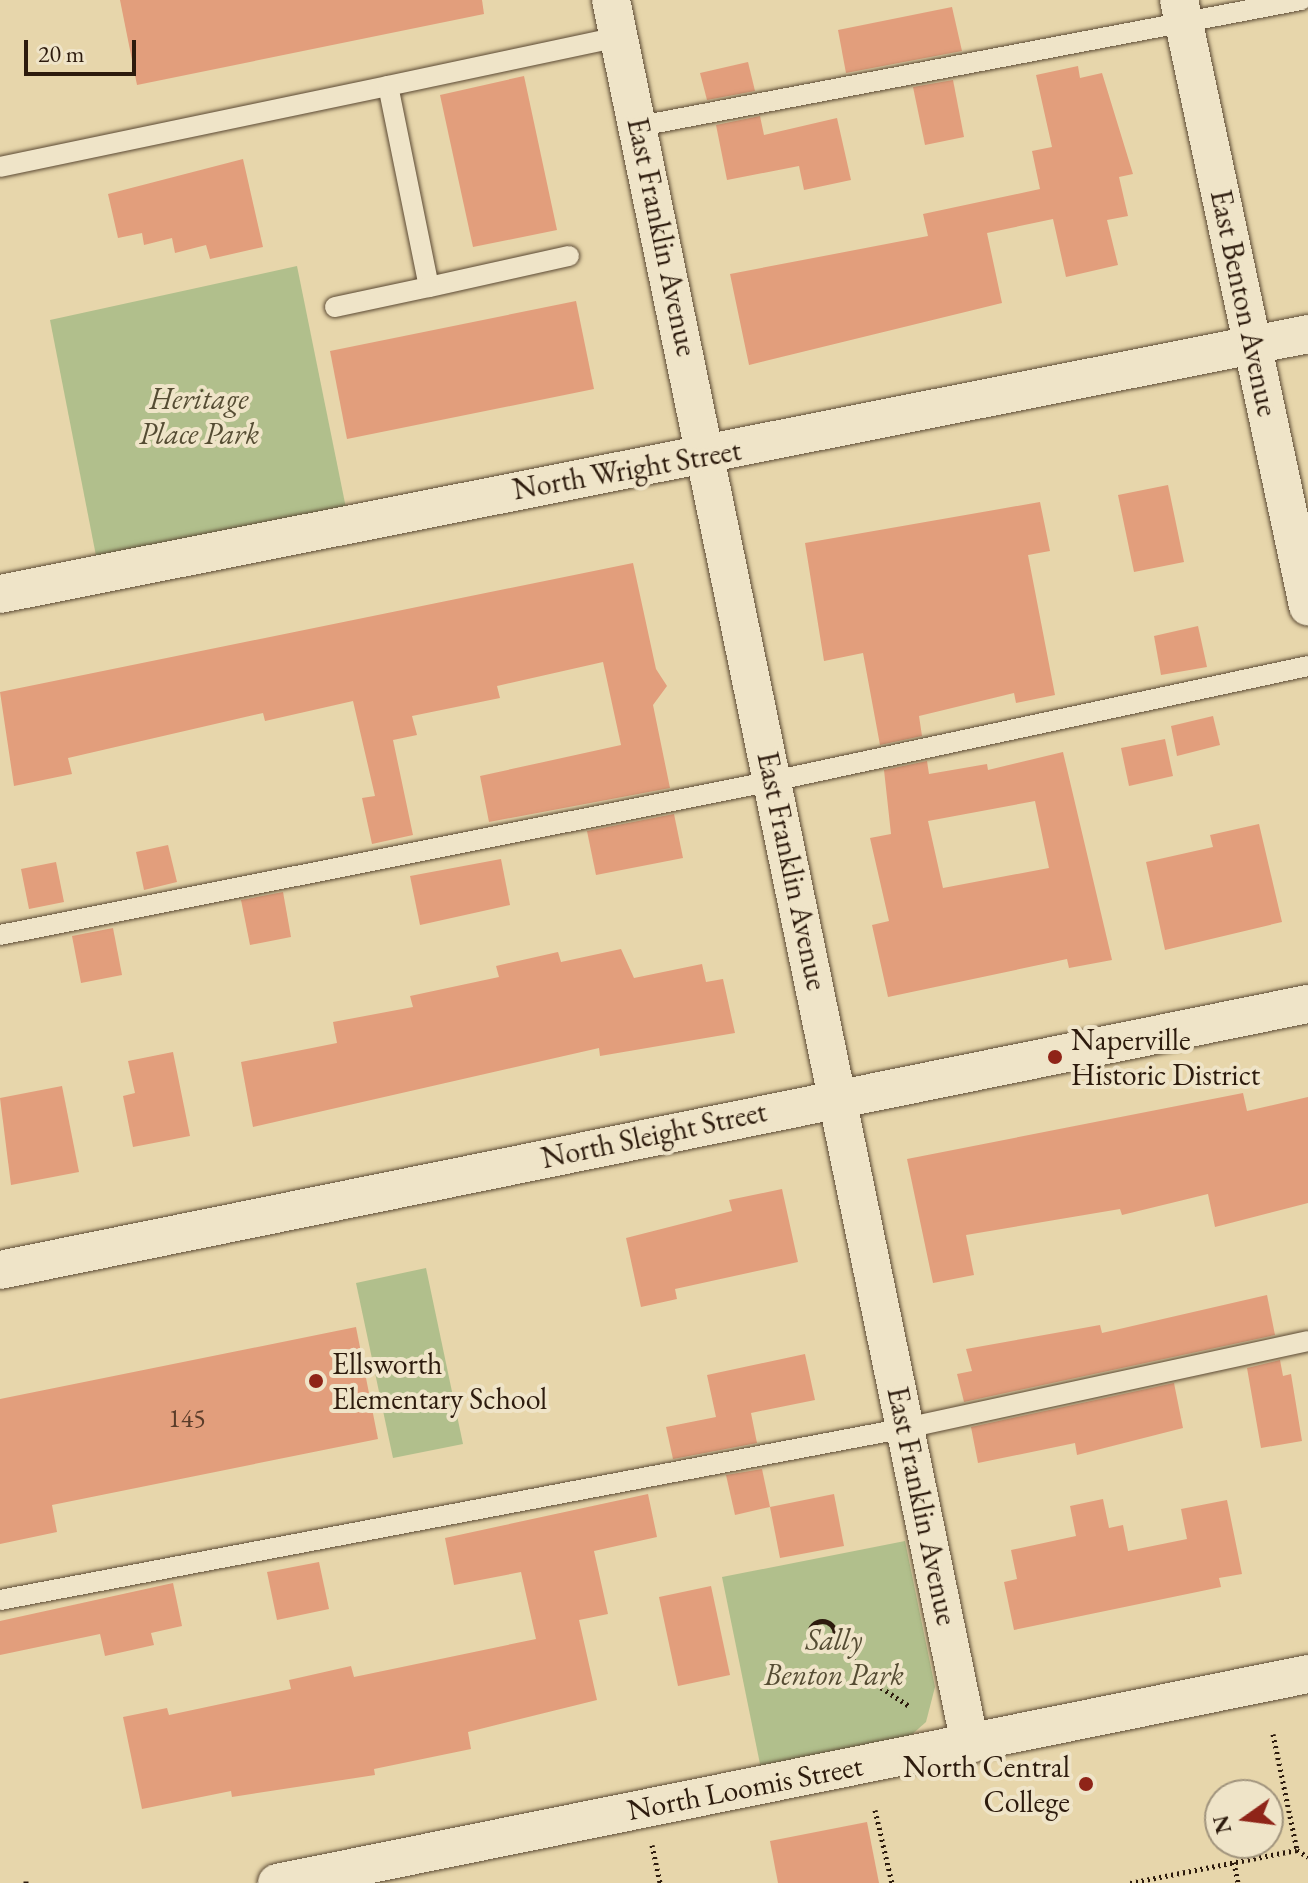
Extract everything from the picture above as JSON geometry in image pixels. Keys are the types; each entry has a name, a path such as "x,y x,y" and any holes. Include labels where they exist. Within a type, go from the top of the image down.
{"street":[{"name":"East Franklin Avenue","path":"611,0 709,457 970,1744"},
{"name":"East Benton Avenue","path":"1182,11 1308,606"},
{"name":"North Wright Street","path":"0,594 646,463 709,457 1308,334"},
{"name":"North Sleight Street","path":"0,1270 838,1096 1308,1004"},
{"name":"North Loomis Street","path":"277,1883 1308,1674"}],"lane":[{"path":"640,126 1182,11 1301,0"},
{"path":"0,167 619,37"},
{"path":"388,86 429,287"},
{"path":"335,307 569,256"},
{"path":"0,935 773,781 1308,666"},
{"path":"0,1600 906,1428 1308,1341"}],"path":[{"path":"834,1637 818,1646 809,1632 824,1621 834,1637 843,1641 871,1681 909,1706"},
{"path":"1273,1734 1297,1850"},
{"path":"875,1810 892,1883"},
{"path":"1130,1883 1297,1850 1308,1857"},
{"path":"1234,1862 1238,1883"}],"green space":[{"name":"Heritage Place Park","path":"297,266 347,513 98,566 50,320"},
{"path":"426,1268 463,1444 393,1458 356,1283"},
{"name":"Sally Benton Park","path":"905,1541 935,1687 926,1722 909,1737 761,1769 722,1577"}],"building":[{"path":"120,0 482,0 484,14 137,85"},
{"path":"952,7 962,51 846,73 838,30"},
{"path":"748,62 755,91 707,100 700,73"},
{"path":"1078,66 1080,78 1102,73 1133,174 1119,177 1128,216 1107,220 1118,265 1066,277 1053,219 987,233 1002,303 749,365 730,274 928,236 923,214 1040,189 1032,151 1052,147 1036,75"},
{"path":"524,76 557,230 473,247 440,95"},
{"path":"953,80 964,137 925,145 913,87"},
{"path":"760,116 764,135 837,118 851,180 804,190 799,166 727,180 716,125"},
{"path":"243,159 263,247 210,259 206,245 175,253 172,238 144,245 142,233 118,238 108,194"},
{"path":"576,301 594,389 347,439 330,351"},
{"path":"1168,485 1184,562 1134,572 1118,495"},
{"path":"1040,502 1050,551 1028,555 1055,695 1016,703 1014,693 919,716 922,736 880,745 863,653 824,661 805,543"},
{"path":"633,563 656,669 667,686 653,705 670,788 489,822 480,776 621,745 603,662 497,686 500,698 412,716 417,735 393,740 413,835 372,844 362,798 375,796 353,701 265,721 263,713 68,758 72,774 14,786 0,692"},
{"path":"1198,626 1207,667 1161,675 1154,636"},
{"path":"1213,716 1220,745 1177,756 1171,726"},
{"path":"1165,739 1173,776 1129,786 1121,748"},
{"path":"1063,752 1112,960 1069,968 1067,959 888,997 872,925 889,921 870,838 891,834 884,770 927,761 929,774 987,764 988,770","holes":["1035,801 1049,868 943,888 928,821"]},
{"path":"674,814 683,858 596,875 587,831"},
{"path":"1259,824 1282,922 1165,950 1146,862 1213,847 1210,835"},
{"path":"168,845 177,882 144,890 136,852"},
{"path":"501,859 510,905 420,925 410,876"},
{"path":"56,862 64,902 29,909 21,869"},
{"path":"283,892 291,937 250,945 241,900"},
{"path":"113,928 122,975 81,983 72,936"},
{"path":"621,949 634,978 702,964 706,982 723,979 735,1033 600,1056 599,1048 253,1127 241,1062 337,1043 333,1022 413,1007 410,996 499,977 496,966 558,952 561,962"},
{"path":"173,1052 190,1136 133,1147 123,1096 135,1093 128,1061"},
{"path":"62,1086 79,1172 11,1185 0,1098"},
{"path":"1243,1093 1247,1111 1308,1097 1308,1203 1215,1227 1208,1194 1122,1215 1120,1209 966,1235 974,1275 933,1283 907,1159"},
{"path":"782,1189 798,1262 675,1289 677,1299 641,1307 626,1238 732,1211 729,1200"},
{"path":"1267,1295 1275,1335 964,1402 957,1374 972,1371 966,1349 1100,1325 1102,1333"},
{"path":"356,1327 378,1439 52,1505 57,1532 0,1544 0,1399"},
{"path":"805,1354 815,1400 751,1413 757,1443 673,1459 666,1427 716,1417 707,1375"},
{"path":"1280,1360 1283,1376 1291,1374 1302,1441 1261,1448 1247,1368"},
{"path":"1174,1383 1183,1428 1077,1455 1075,1443 978,1463 971,1427"},
{"path":"762,1469 770,1507 735,1515 726,1475"},
{"path":"648,1494 657,1537 594,1551 608,1614 579,1620 597,1700 468,1732 471,1749 374,1769 375,1775 232,1797 231,1791 142,1809 123,1717 167,1708 169,1715 291,1689 289,1680 351,1666 354,1677 536,1639 521,1572 454,1585 445,1538"},
{"path":"834,1494 844,1546 780,1558 770,1507"},
{"path":"1103,1499 1109,1528 1123,1525 1128,1551 1187,1539 1181,1509 1227,1500 1242,1574 1219,1578 1221,1587 1014,1630 1004,1582 1017,1579 1011,1550 1076,1536 1070,1506"},
{"path":"319,1562 329,1609 277,1620 267,1572"},
{"path":"173,1583 182,1626 151,1633 154,1645 105,1656 100,1634 0,1655 0,1621"},
{"path":"711,1586 730,1675 678,1686 659,1597"},
{"path":"867,1822 879,1883 778,1883 770,1841"}],"place":[{"name":"Naperville Historic District","path":"1055,1057"},
{"name":"Ellsworth Elementary School","path":"316,1381"},
{"name":"North Central College","path":"1086,1784"}]}
